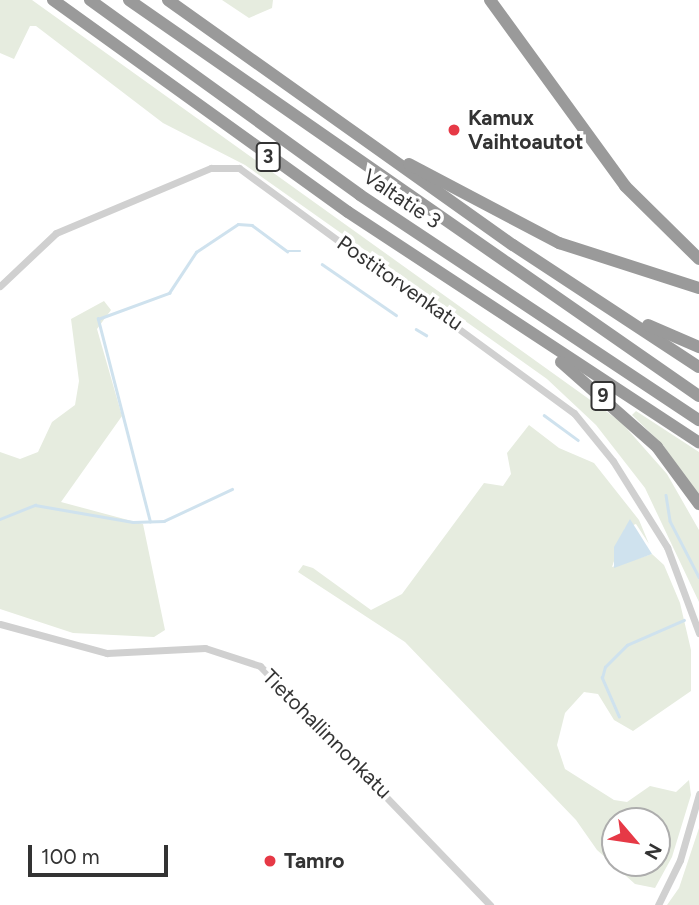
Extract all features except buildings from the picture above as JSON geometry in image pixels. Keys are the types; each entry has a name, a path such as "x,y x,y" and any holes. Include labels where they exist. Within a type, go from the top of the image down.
{"highway":[{"name":"3","path":"52,0 488,306 699,443"},
{"name":"Valtatie 3","path":"90,0 360,195 699,420"},
{"name":"Valtatie 3","path":"129,0 699,396"},
{"path":"168,0 386,155 699,367"},
{"path":"490,0 625,186 699,259"},
{"path":"386,155 559,243 699,288"},
{"name":"9","path":"488,306 635,425 699,504"},
{"path":"620,313 699,347"}],"street":[{"name":"Postitorvenkatu","path":"0,286 56,233 211,168 236,166 574,413 613,461 667,547 699,633"},
{"name":"Tietohallinnonkatu","path":"0,624 94,651 205,648 260,666 490,905"},
{"path":"658,905 680,860 699,794"}],"shaded area":[{"path":"0,0 32,0 621,422 667,474 699,530 699,602 645,488 596,425 547,379 245,165 163,123 36,26 30,26 14,59 0,53"},
{"path":"222,0 273,0 272,8 249,18"},
{"path":"104,301 111,310 97,329 122,416 61,502 143,524 165,630 154,637 73,633 0,609 0,452 20,459 38,452 52,422 75,405 79,381 71,319"},
{"path":"636,411 699,452 699,497 663,445 632,415"},
{"path":"529,425 559,448 594,463 639,520 649,544 636,524 625,528 612,567 652,554 664,565 680,603 691,650 691,691 633,731 614,720 598,694 584,692 565,713 557,745 565,769 614,800 627,802 650,786 676,792 689,780 691,795 671,859 671,807 601,807 601,854 576,820 405,642 298,572 303,565 313,568 371,610 402,594 484,483 503,486 511,474 507,453"},
{"path":"699,828 699,905 667,905 679,888"},
{"path":"627,877 661,877 655,888 635,884"}],"water":[{"path":"630,519 652,554 614,568 614,547"}],"waterway":[{"path":"150,522 98,319 169,293 196,252 238,224 252,225 287,251 300,251"},
{"path":"322,264 396,315"},
{"path":"416,329 426,335"},
{"path":"544,415 578,440"},
{"path":"0,519 35,505 133,522 164,521 232,489"},
{"path":"666,495 670,521 699,577"},
{"path":"619,717 602,678 605,667 627,645 684,620"}],"place":[{"name":"Kamux Vaihtoautot","path":"454,130"},
{"name":"Tamro","path":"270,861"}]}
